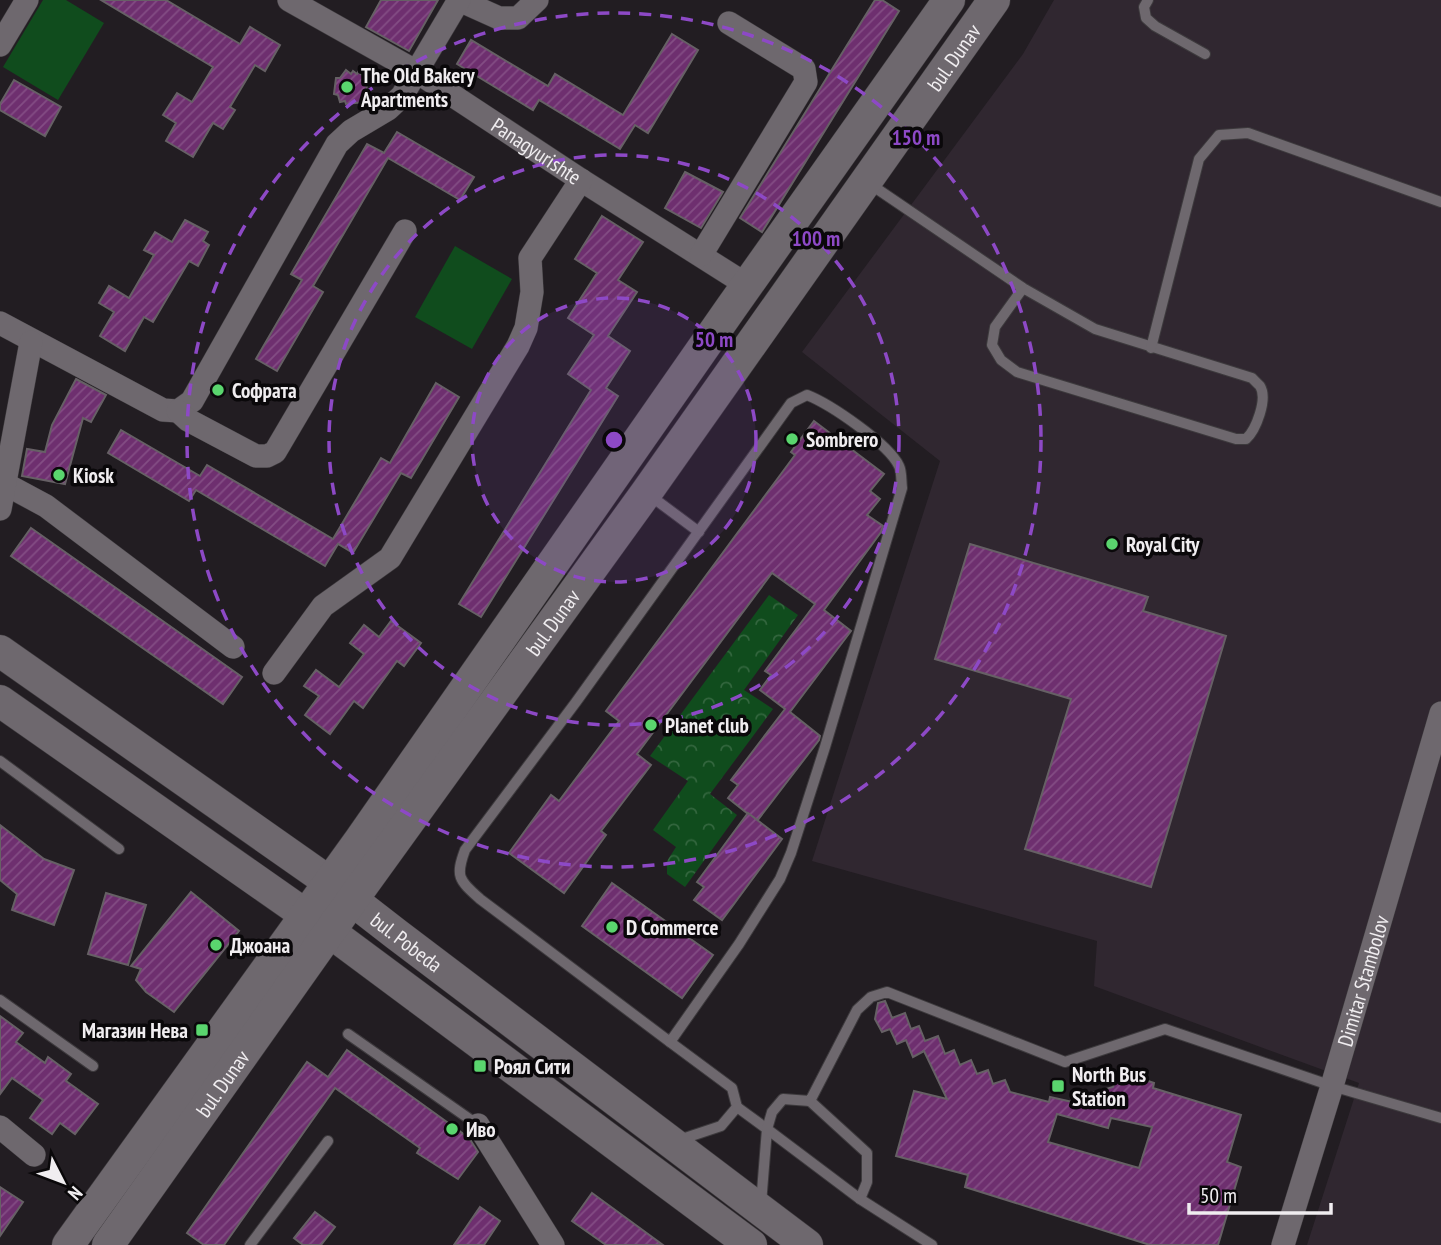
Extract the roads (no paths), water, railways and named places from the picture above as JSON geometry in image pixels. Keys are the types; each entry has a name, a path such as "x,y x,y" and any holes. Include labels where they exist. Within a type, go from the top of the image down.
{"main road":[{"name":"bul. Dunav","path":"341,891 747,285 949,0"},
{"name":"bul. Dunav","path":"68,1245 646,493 994,0"},
{"name":"bul. Pobeda","path":"0,651 341,891 807,1245"},
{"name":"bul. Pobeda","path":"0,701 318,923 751,1245"},
{"name":"bul. Dunav","path":"108,1245 318,923"}],"street":[{"path":"0,44 27,0"},
{"name":"Panagyurishte","path":"289,0 417,72 747,285"},
{"path":"178,411 192,401 337,144 351,131 402,96 459,0 499,18 518,18 537,0"},
{"path":"701,255 806,82 804,69 729,23"},
{"path":"274,673 323,606 390,558 518,346 526,328 532,292 530,258 581,180"},
{"path":"0,323 31,342 163,410 178,411 188,420 256,456 267,456 275,452 405,231"},
{"path":"0,509 31,342"},
{"path":"5,484 46,506 233,647"},
{"name":"Dimitar Stambolov","path":"1283,1245 1441,713"},
{"path":"478,1125 553,1245"},
{"path":"0,1127 34,1155"}],"lane":[{"path":"1148,0 1144,8 1146,18 1155,26 1205,54"},
{"path":"1151,348 1199,159 1219,135 1248,133 1441,202"},
{"path":"865,181 1023,288 1095,329 1252,379 1260,386 1264,396 1252,433 1246,439 1236,439 1017,372 1001,360 992,345 995,327 1023,288"},
{"path":"670,1042 739,944 779,879 791,853 902,488 900,468 888,450 824,402 807,395 791,403 465,850 458,869 462,883 480,899 670,1042 732,1088 737,1107 860,1199 932,1245"},
{"path":"646,493 699,532"},
{"path":"0,761 119,849"},
{"path":"810,1101 858,1010 871,997 887,992 1065,1062 1165,1029 1332,1086 1441,1118"},
{"path":"0,1000 93,1066"},
{"path":"348,1034 478,1125"},
{"path":"761,1212 767,1129 772,1112 783,1099 810,1101 867,1153 867,1182 860,1199"},
{"path":"672,1142 721,1126 737,1107"},
{"path":"250,1245 328,1140"}],"place":[{"name":"The Old Bakery Apartments","path":"347,87"},
{"name":"Софрата","path":"218,390"},
{"name":"Sombrero","path":"792,439"},
{"name":"Kiosk","path":"59,475"},
{"name":"Royal City","path":"1112,544"},
{"name":"Planet club","path":"651,725"},
{"name":"D Commerce","path":"612,927"},
{"name":"Джоана","path":"216,945"},
{"name":"Магазин Нева","path":"202,1030"},
{"name":"Роял Сити","path":"480,1066"},
{"name":"North Bus Station","path":"1058,1086"},
{"name":"Иво","path":"452,1129"}]}
